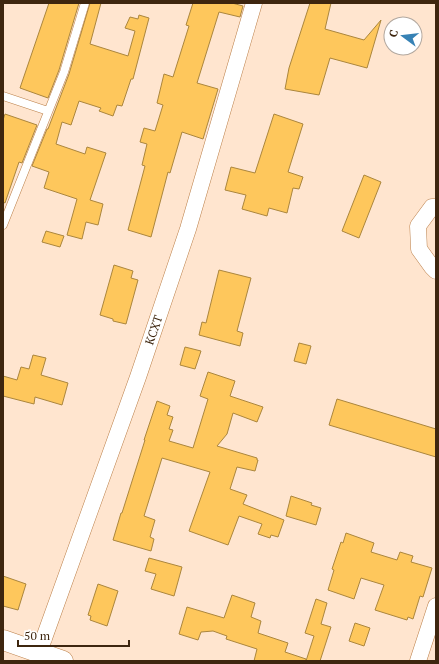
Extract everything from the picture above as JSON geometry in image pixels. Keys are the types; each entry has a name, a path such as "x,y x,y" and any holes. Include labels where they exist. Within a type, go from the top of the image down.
{"street":[{"name":"КСХТ","path":"37,657 138,377 188,230 254,3"},
{"path":"436,207 432,207 418,226 419,249 432,267 436,270"},
{"path":"418,661 436,606"},
{"path":"3,640 37,657 63,661"}],"lane":[{"path":"3,225 5,213 64,72 85,3"},
{"path":"3,96 48,111"}],"building":[{"path":"49,3 79,3 59,70 48,98 20,88"},
{"path":"90,3 101,3 90,44 128,56 135,31 125,28 130,17 138,19 139,15 149,18 133,79 131,79 122,106 117,105 113,116 99,111 101,108 79,101 71,125 62,122 56,144 85,154 87,147 106,153 90,200 103,204 98,225 86,222 82,239 67,235 77,199 44,188 49,172 32,166 69,74"},
{"path":"193,3 232,3 243,6 240,17 219,12 197,83 218,89 203,139 182,132 170,173 168,172 151,237 128,230 145,166 142,165 147,144 140,142 144,128 155,131 163,105 157,103 164,74 173,77 189,26 186,25"},
{"path":"310,3 331,3 325,29 364,40 381,20 367,68 330,58 319,95 285,89 289,68"},
{"path":"5,114 37,125 22,163 19,162 5,203 3,202 3,120"},
{"path":"274,114 303,124 288,172 303,177 299,189 293,188 287,213 269,208 267,216 242,209 246,195 225,190 231,167 255,173"},
{"path":"364,175 381,182 359,238 342,231"},
{"path":"46,231 64,236 60,247 42,242"},
{"path":"114,265 133,271 131,278 138,280 126,324 113,321 113,319 100,315"},
{"path":"219,270 251,278 237,331 243,333 240,346 199,335 202,322 206,323"},
{"path":"299,343 311,346 306,364 294,361"},
{"path":"185,347 201,351 195,369 180,365"},
{"path":"33,355 46,358 41,375 68,383 62,405 35,397 34,404 3,396 3,376 17,380 21,367 29,369"},
{"path":"208,372 235,381 230,396 263,407 257,422 233,413 227,434 217,446 257,458 258,460 255,471 237,467 230,489 247,495 243,504 284,520 278,537 271,535 270,538 258,534 262,524 239,516 228,545 189,531 210,472 162,458 144,516 155,520 150,537 154,539 151,551 113,540 157,401 170,406 167,415 173,417 169,429 173,430 169,441 193,448 208,399 200,396"},
{"path":"337,399 436,429 436,457 329,425"},
{"path":"291,496 312,503 311,505 321,508 316,525 286,516"},
{"path":"346,533 374,543 371,552 397,560 400,552 413,556 411,562 432,568 423,597 420,596 413,619 408,617 407,620 375,610 384,585 361,578 354,599 328,590 334,570 332,569 341,542 343,543"},
{"path":"149,558 182,567 174,596 151,589 156,574 145,571"},
{"path":"3,576 26,584 18,610 3,606"},
{"path":"98,584 118,591 107,626 90,620 91,616 88,615"},
{"path":"232,595 255,603 251,617 261,621 258,633 288,643 285,652 306,659 306,661 254,661 257,649 226,639 227,636 213,631 201,632 198,640 179,634 187,607 224,618"},
{"path":"316,599 327,603 321,624 331,627 320,661 306,661 314,636 305,633"},
{"path":"355,623 370,628 364,646 349,641"}]}
